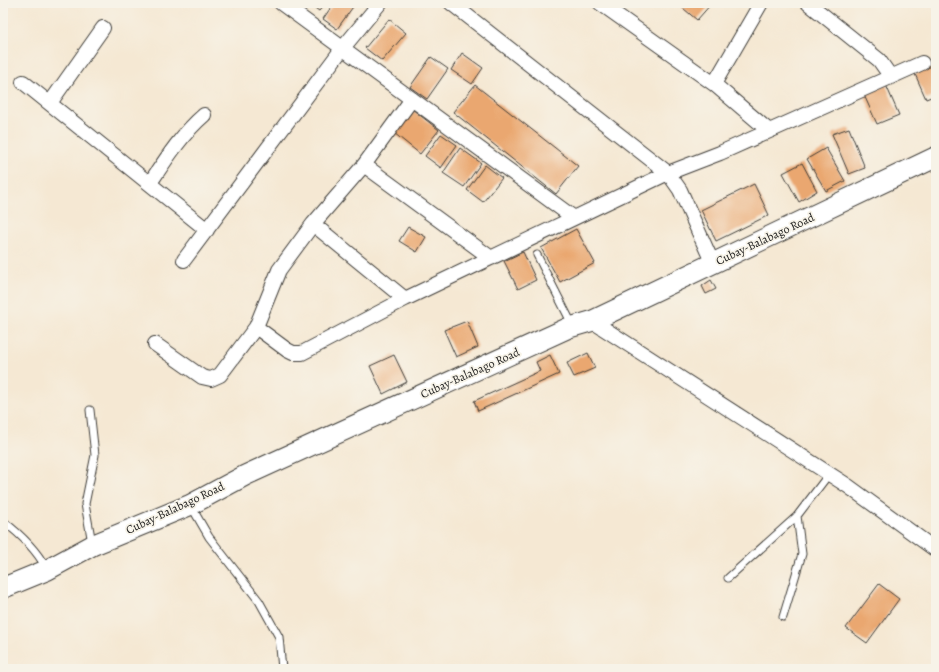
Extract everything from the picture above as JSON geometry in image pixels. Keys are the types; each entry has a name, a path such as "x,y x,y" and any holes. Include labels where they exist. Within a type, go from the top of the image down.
{"main road":[{"name":"Cubay-Balabago Road","path":"3,588 47,570 93,546 190,505 246,475 713,264 936,157"}],"street":[{"path":"281,3 574,218"},
{"path":"184,260 342,49 380,3"},
{"path":"451,3 668,172 680,190 713,264"},
{"path":"600,3 714,84 768,130"},
{"path":"714,84 761,3"},
{"path":"808,3 879,60 891,77"},
{"path":"50,103 103,28"},
{"path":"256,327 287,350 293,353 302,353 406,299 668,172 720,153 768,130 922,63"},
{"path":"23,82 207,230"},
{"path":"155,344 202,377 211,379 220,375 256,327 279,270 313,224 364,165 412,99"},
{"path":"150,183 180,140 194,123 204,115"},
{"path":"364,165 491,258"},
{"path":"313,224 406,299"},
{"path":"583,324 829,474 936,550"}],"lane":[{"path":"537,255 583,324"},
{"path":"90,410 95,455 85,504 93,546"},
{"path":"728,578 797,516 829,474"},
{"path":"190,505 209,537 259,601 279,637 282,669"},
{"path":"783,617 802,554 797,516"},
{"path":"3,521 20,533 41,558 47,570"}],"building":[{"path":"308,3 326,3 319,11"},
{"path":"334,3 355,4 337,29 323,19"},
{"path":"677,3 712,3 697,20"},
{"path":"389,19 406,33 382,61 365,48"},
{"path":"462,53 483,68 472,84 451,70"},
{"path":"431,57 448,69 427,99 410,87"},
{"path":"936,64 936,95 926,99 915,74"},
{"path":"475,85 578,166 556,194 453,112"},
{"path":"886,85 899,115 877,124 864,95"},
{"path":"412,109 439,130 420,154 394,133"},
{"path":"849,128 865,168 849,174 832,134"},
{"path":"441,134 457,145 441,168 425,156"},
{"path":"460,148 481,163 464,187 443,173"},
{"path":"826,148 845,181 826,191 807,159"},
{"path":"802,163 817,191 799,202 783,173"},
{"path":"485,165 502,178 483,202 467,190"},
{"path":"754,184 769,215 716,241 701,210"},
{"path":"408,227 426,237 417,252 399,241"},
{"path":"576,229 595,263 560,282 541,248"},
{"path":"523,252 536,280 518,289 504,261"},
{"path":"711,280 716,289 706,294 702,286"},
{"path":"467,321 478,347 456,357 444,330"},
{"path":"588,353 595,368 574,377 567,363"},
{"path":"394,355 407,382 383,394 370,366"},
{"path":"550,355 559,374 478,411 474,401 540,371 536,362"},
{"path":"879,584 899,599 867,643 846,628"}]}
